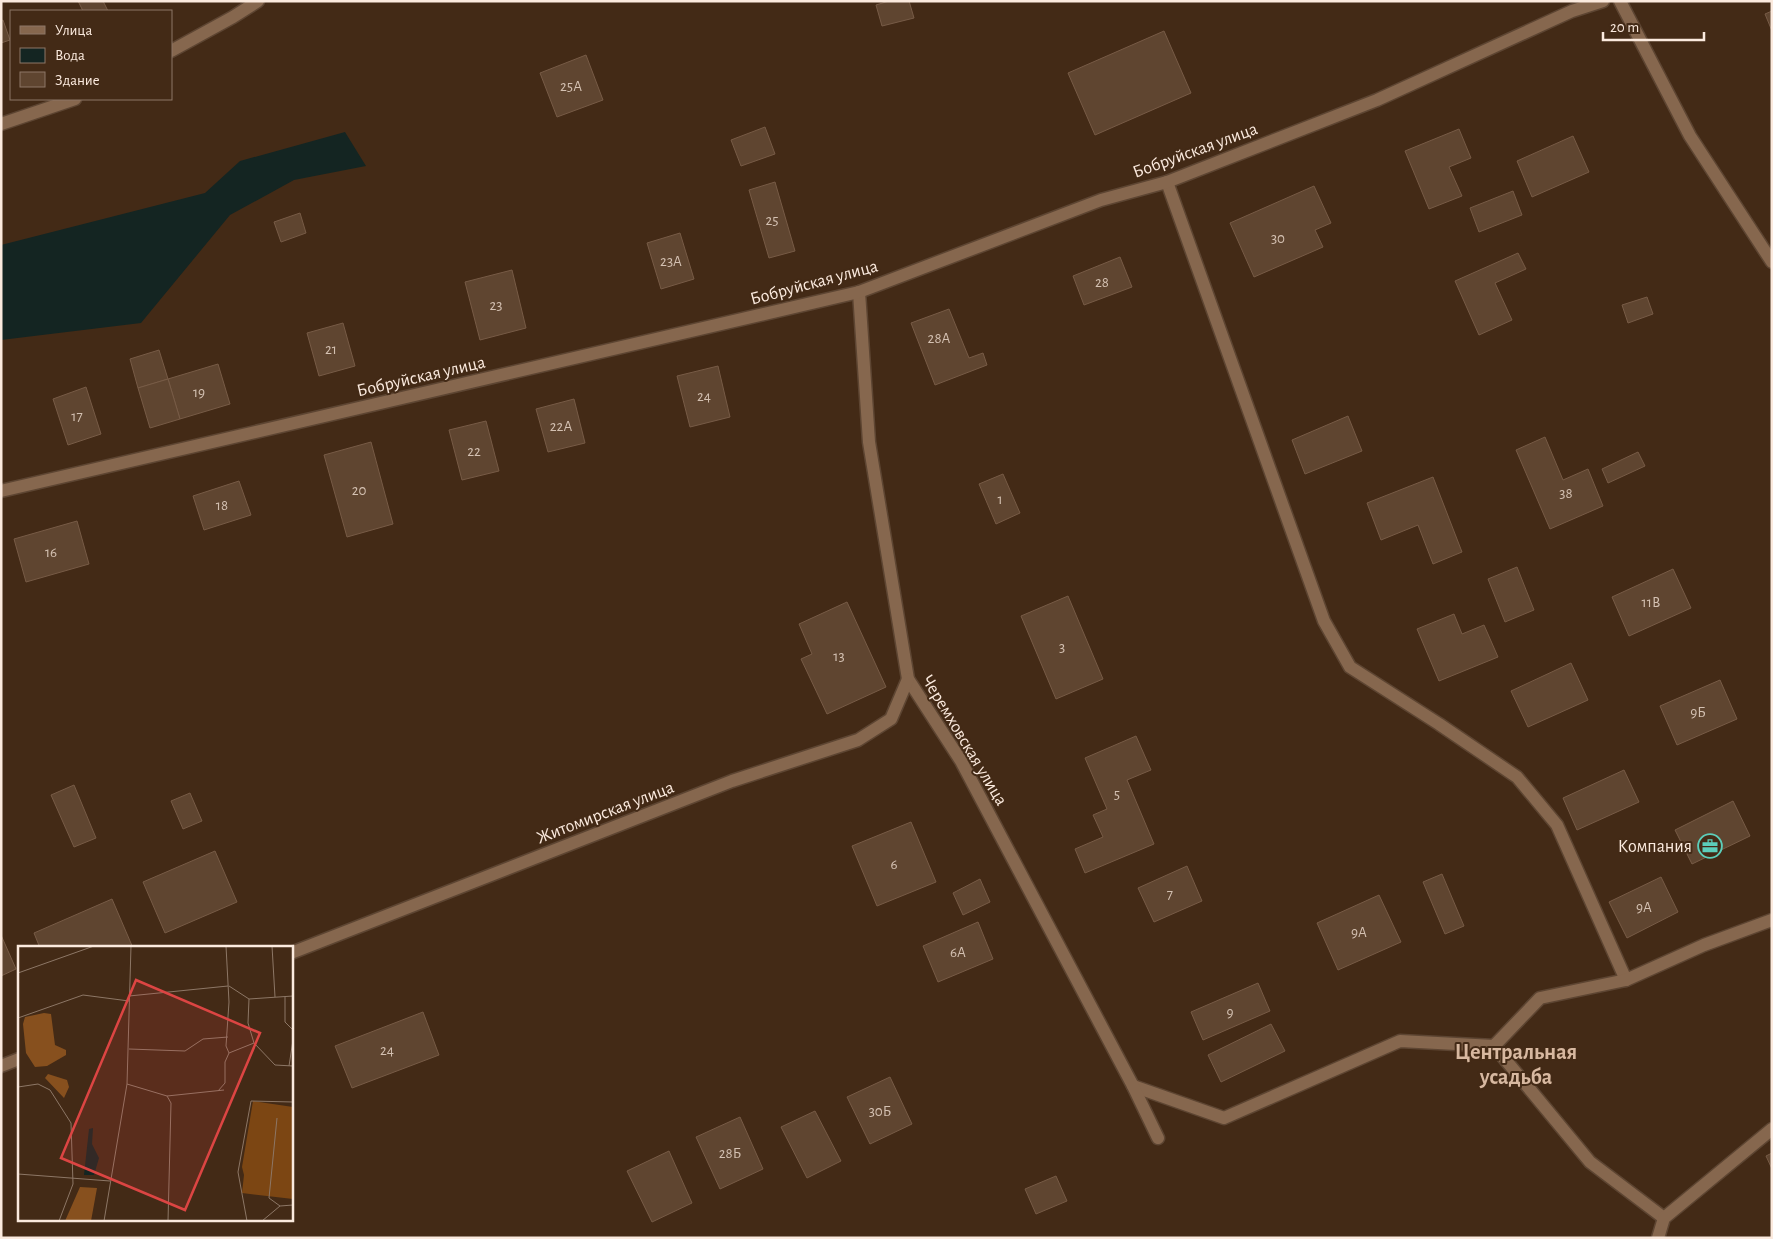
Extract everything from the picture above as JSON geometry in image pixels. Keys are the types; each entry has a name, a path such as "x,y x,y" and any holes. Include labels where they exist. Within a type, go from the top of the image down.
{"street":[{"path":"172,50 258,1"},
{"name":"Бобруйская улица","path":"1,491 859,292 1101,200 1167,182 1378,100 1571,6 1602,1"},
{"path":"1620,1 1690,136 1772,262"},
{"path":"1,124 72,100"},
{"path":"1167,182 1324,621 1350,667 1517,777 1557,825 1626,980"},
{"name":"Черемховская улица","path":"859,292 869,442 908,679 961,761 1133,1086 1158,1138"},
{"name":"Житомирская улица","path":"292,953 732,781 858,740 891,719 908,679"},
{"path":"1494,1046 1540,998 1626,980 1704,945 1772,920"},
{"path":"1133,1086 1224,1118 1400,1041 1494,1046 1590,1162 1664,1218"},
{"path":"1,1066 18,1059"},
{"path":"1658,1238 1664,1218 1772,1129"}],"water":[{"path":"345,132 366,166 294,180 230,215 141,323 1,340 1,245 205,193 240,161"}],"building":[{"path":"78,1 103,1 108,10 82,10"},
{"path":"889,1 909,1 914,18 882,26 876,5"},
{"path":"1772,11 1772,31 1765,14"},
{"path":"3,20 10,40 1,43 1,21"},
{"path":"1164,31 1191,93 1095,135 1068,73"},
{"path":"586,55 603,100 557,117 540,73"},
{"path":"765,127 775,154 741,166 731,140"},
{"path":"1459,129 1471,158 1449,167 1462,196 1429,209 1405,151"},
{"path":"1573,136 1589,172 1532,197 1517,161"},
{"path":"775,182 795,251 769,258 749,190"},
{"path":"1314,186 1331,223 1315,230 1323,247 1254,277 1230,223"},
{"path":"1513,191 1522,215 1479,232 1470,208"},
{"path":"300,213 306,233 281,242 274,222"},
{"path":"680,233 694,279 661,289 647,243"},
{"path":"1518,253 1526,269 1495,283 1512,320 1479,335 1455,281"},
{"path":"1120,257 1132,287 1084,305 1073,276"},
{"path":"512,270 526,328 480,340 465,282"},
{"path":"1647,297 1653,314 1628,323 1622,305"},
{"path":"949,309 969,358 983,353 987,365 935,385 911,323"},
{"path":"343,323 355,366 319,376 307,333"},
{"path":"159,350 168,379 138,388 130,359"},
{"path":"218,364 230,404 180,419 168,379"},
{"path":"718,366 730,417 690,427 677,376"},
{"path":"168,379 180,419 150,428 138,388"},
{"path":"86,387 101,434 68,445 53,399"},
{"path":"574,399 585,443 548,452 536,409"},
{"path":"1348,416 1362,451 1305,474 1292,440"},
{"path":"486,421 499,471 462,480 449,430"},
{"path":"1545,437 1563,480 1588,469 1603,506 1550,529 1516,450"},
{"path":"371,442 393,524 347,537 324,455"},
{"path":"1638,452 1645,466 1608,483 1602,469"},
{"path":"1003,474 1020,513 996,524 979,484"},
{"path":"1433,477 1462,552 1433,564 1418,525 1381,540 1367,503"},
{"path":"239,481 251,515 204,530 193,496"},
{"path":"77,521 89,564 26,582 14,539"},
{"path":"1517,567 1534,610 1505,622 1488,579"},
{"path":"1673,569 1691,608 1629,636 1612,597"},
{"path":"1068,596 1103,679 1056,699 1021,616"},
{"path":"847,602 886,687 827,714 801,659 812,654 799,624"},
{"path":"1454,614 1462,634 1484,625 1498,657 1439,681 1417,629"},
{"path":"1571,663 1588,700 1528,727 1511,691"},
{"path":"1720,680 1737,719 1677,745 1660,706"},
{"path":"1136,736 1151,770 1127,780 1154,844 1085,873 1075,849 1103,837 1093,815 1107,809 1085,758"},
{"path":"1624,770 1639,802 1577,830 1563,798"},
{"path":"74,785 96,838 74,847 51,795"},
{"path":"190,793 202,821 183,829 171,801"},
{"path":"1733,801 1750,836 1692,864 1675,830"},
{"path":"911,822 936,882 877,906 852,846"},
{"path":"215,851 237,902 165,933 143,882"},
{"path":"1187,866 1202,901 1154,922 1138,888"},
{"path":"1442,874 1464,926 1445,934 1423,882"},
{"path":"1661,877 1678,912 1627,938 1609,902"},
{"path":"980,879 990,902 963,915 953,893"},
{"path":"1379,895 1401,942 1338,970 1317,923"},
{"path":"112,899 132,946 39,946 34,933"},
{"path":"978,922 993,959 938,982 923,946"},
{"path":"1,935 16,969 1,976"},
{"path":"1258,983 1270,1011 1203,1040 1191,1012"},
{"path":"423,1012 439,1055 352,1088 335,1046"},
{"path":"1271,1024 1285,1051 1221,1082 1208,1055"},
{"path":"890,1077 912,1124 870,1144 847,1097"},
{"path":"815,1111 841,1161 807,1178 781,1127"},
{"path":"740,1117 763,1169 720,1189 696,1137"},
{"path":"669,1151 692,1203 652,1222 627,1171"},
{"path":"1772,1153 1772,1169 1766,1156"},
{"path":"1056,1176 1067,1201 1036,1214 1025,1189"}],"place":[{"name":"Компания","path":"1710,846"}],"district":[{"name":"Центральная усадьба","path":"1516,1064"}]}
